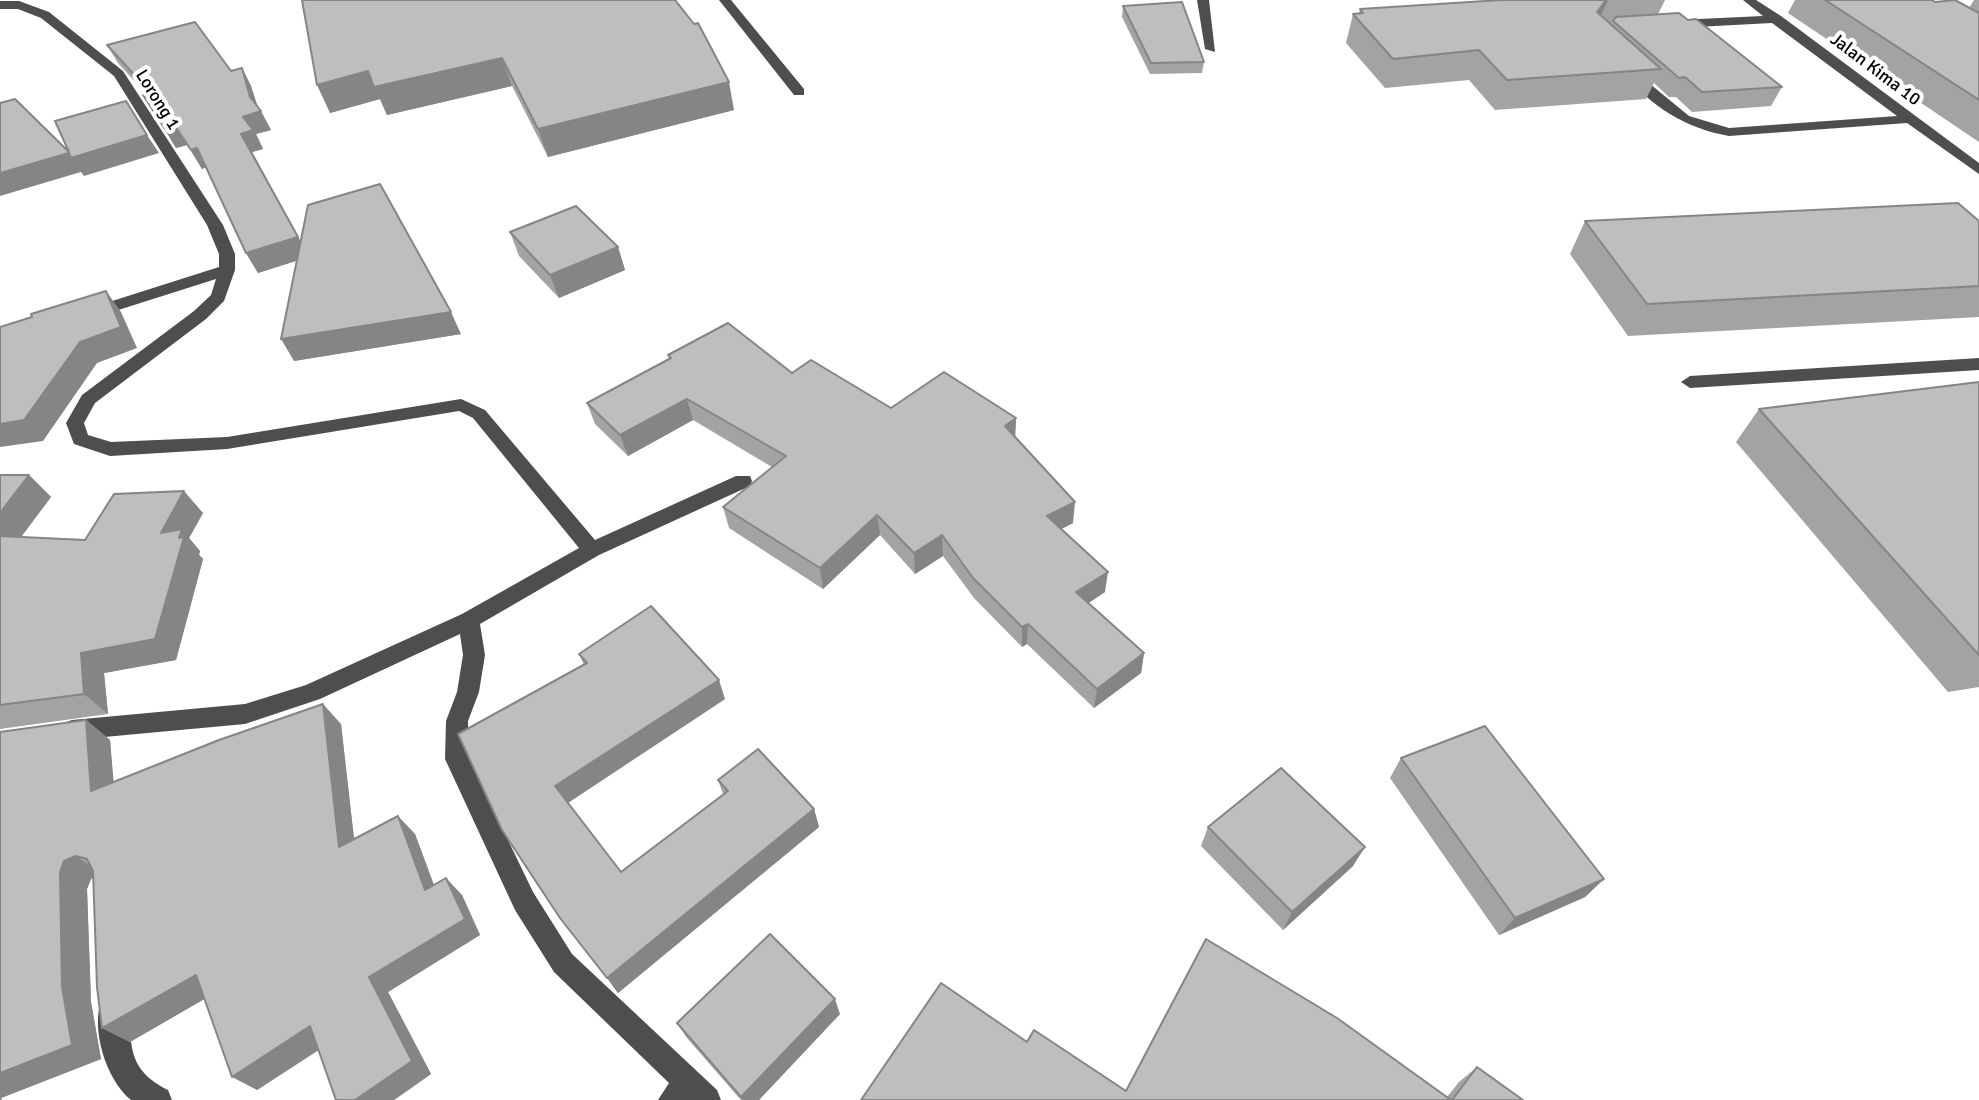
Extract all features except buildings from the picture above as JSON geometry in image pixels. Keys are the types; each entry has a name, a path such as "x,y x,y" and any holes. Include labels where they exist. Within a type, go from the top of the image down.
{"street":[{"path":"725,0 799,92"},
{"path":"1203,0 1211,49"},
{"name":"Jalan Kima 10","path":"1749,0 1979,170"},
{"name":"Lorong 1","path":"0,5 19,5 45,15 119,74 215,225 227,254 227,270"},
{"path":"1666,25 1777,19"},
{"path":"1616,61 1683,121 1701,128 1729,132 1910,119"},
{"path":"76,318 227,270"},
{"path":"227,270 218,297 200,315 88,399 75,423 80,439 110,449 227,443 442,407 468,407 479,414 592,550"},
{"path":"1690,382 1979,364"},
{"path":"44,735 245,714 312,692 469,620 592,550 743,481"},
{"path":"469,620 474,655 468,692 457,721 457,759 474,796 524,901 563,963 689,1094"},
{"path":"110,976 115,1049 124,1076 143,1094 158,1100"}]}
